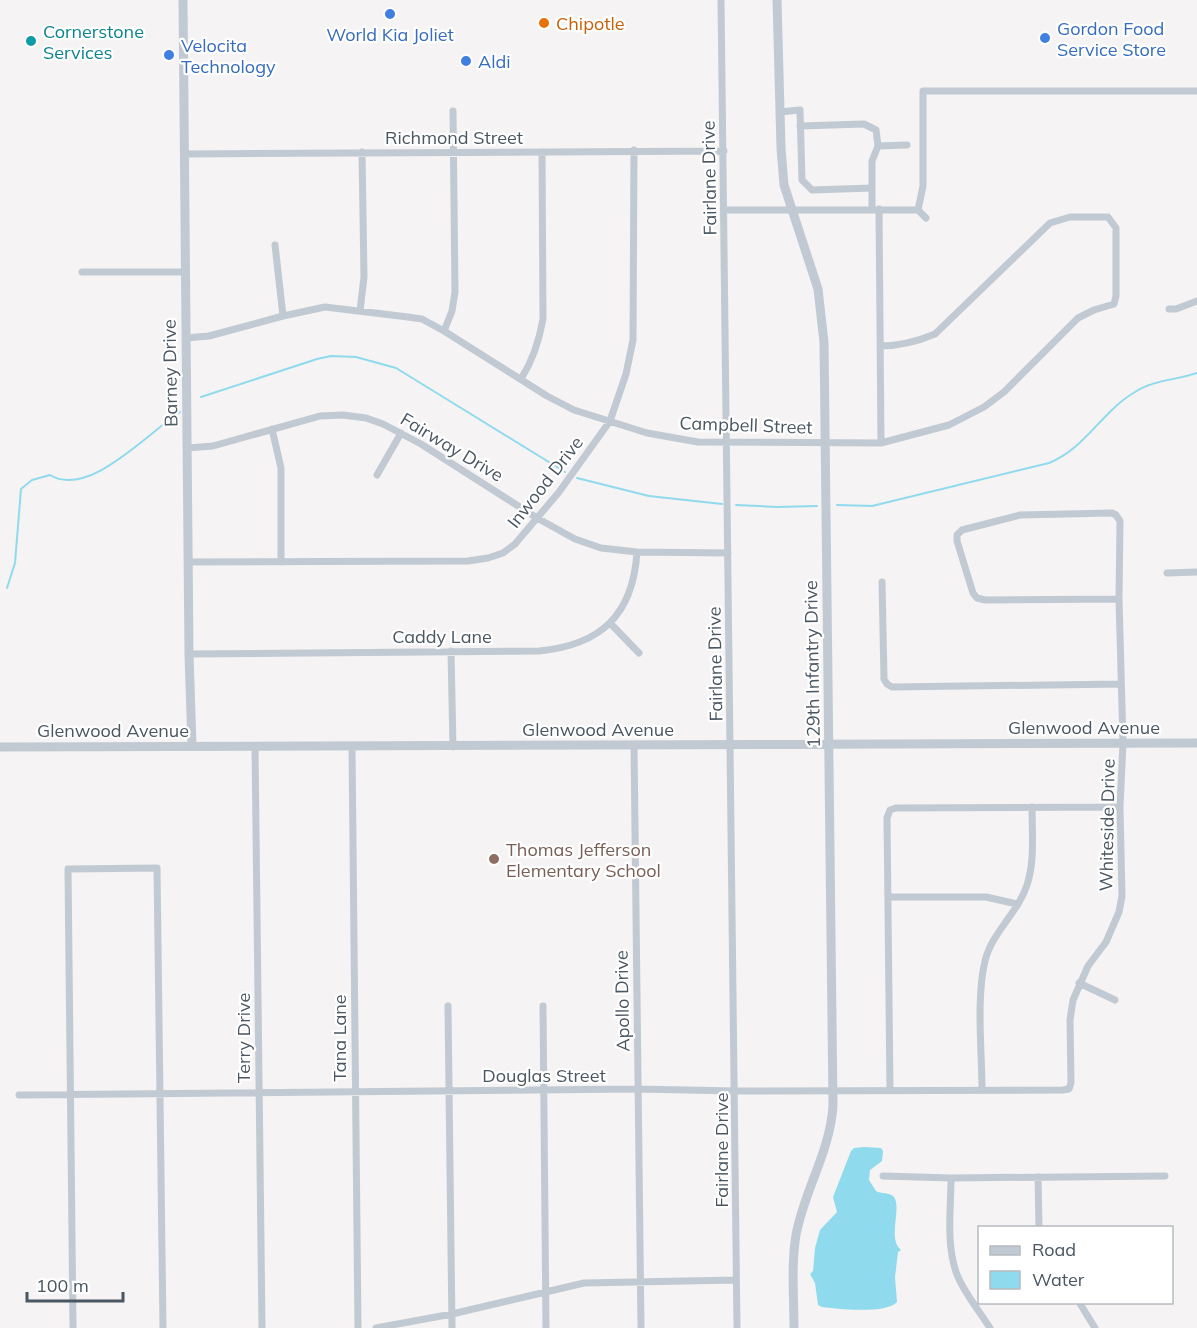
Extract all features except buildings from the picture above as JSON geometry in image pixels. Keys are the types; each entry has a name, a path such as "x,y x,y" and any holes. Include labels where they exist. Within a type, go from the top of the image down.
{"street":[{"name":"Barney Drive","path":"183,0 189,654 192,746"},
{"name":"Fairlane Drive","path":"721,0 736,1091 737,1328"},
{"name":"129th Infantry Drive","path":"777,0 782,167 791,209 818,289 824,342 833,1089 832,1120 828,1138 796,1234 794,1328"},
{"path":"918,210 923,186 923,91 1197,91"},
{"path":"780,111 800,110 802,180 812,190 872,188"},
{"path":"444,332 452,311 455,292 453,111"},
{"path":"800,126 864,124 876,130 878,146 872,161 872,188 875,209 880,346 881,443"},
{"path":"878,146 906,145"},
{"name":"Richmond Street","path":"184,154 634,150 724,152"},
{"name":"Inwood Drive","path":"189,562 468,561 503,553 515,544 559,492 610,421 626,374 633,340 634,150"},
{"path":"360,311 364,277 362,152"},
{"path":"521,379 532,361 543,319 542,152"},
{"path":"724,210 918,210 926,218"},
{"name":"Campbell Street","path":"186,338 209,336 325,307 422,319 574,410 647,433 698,442 881,443 949,425 984,407 1004,392 1078,318 1114,304 1116,228 1113,221 1108,217 1070,218 1050,223 934,334 900,346 880,346"},
{"path":"275,245 284,316"},
{"path":"82,272 185,272"},
{"path":"1168,309 1176,309 1197,301"},
{"name":"Fairway Drive","path":"187,448 213,446 320,416 343,415 366,418 401,433 574,539 601,548 637,552 728,553"},
{"path":"272,429 280,468 281,562"},
{"path":"377,474 401,433"},
{"name":"Whiteside Drive","path":"1070,1089 1070,1020 1073,1000 1088,966 1106,942 1119,912 1122,896 1120,807 1123,743 1119,599 1120,521 1112,513 1020,515 962,530 957,535 973,593 977,598 1119,599"},
{"name":"Caddy Lane","path":"189,654 558,649 578,644 594,636 610,623 631,590 637,552"},
{"path":"1167,573 1197,572"},
{"path":"882,582 884,679 892,687 1121,684"},
{"path":"610,623 639,653"},
{"path":"451,651 453,747"},
{"name":"Glenwood Avenue","path":"0,747 1197,743"},
{"name":"Apollo Drive","path":"634,746 641,1328"},
{"name":"Terry Drive","path":"255,747 262,1328"},
{"name":"Tana Lane","path":"352,747 358,1328"},
{"path":"982,1090 981,982 989,946 1027,886 1030,869 1032,807"},
{"path":"891,1090 887,818 890,810 896,808 1120,807"},
{"path":"73,1328 68,869 157,868 163,1328"},
{"path":"889,897 986,897 1017,904"},
{"path":"1079,983 1115,1000"},
{"path":"543,1005 546,1328"},
{"path":"448,1006 452,1328"},
{"name":"Douglas Street","path":"19,1095 638,1089 736,1091 1070,1089"},
{"path":"883,1176 951,1178 1165,1176"},
{"path":"1038,1177 1039,1226"},
{"path":"951,1178 953,1259 960,1280 990,1328"},
{"path":"376,1328 452,1314 584,1283 736,1280"},
{"path":"1080,1304 1095,1328"}],"water":[{"path":"854,1148 881,1148 883,1151 882,1161 870,1170 869,1180 876,1191 892,1195 896,1202 895,1239 901,1250 898,1252 895,1277 897,1302 892,1306 873,1309 822,1307 818,1305 815,1283 810,1274 813,1271 815,1248 820,1230 837,1212 833,1197 851,1151"}],"waterway":[{"path":"201,397 317,359 331,356 356,357 396,368 565,472"},
{"path":"837,505 872,506 1049,463 1073,449 1113,409 1135,392 1157,383 1197,373"},
{"path":"7,588 15,563 21,489 32,480 50,475 66,480 83,478 100,471 136,447 180,412"},
{"path":"577,478 649,496 722,504"},
{"path":"736,505 817,506"}],"place":[{"name":"World Kia Joliet","path":"390,14"},
{"name":"Chipotle","path":"544,23"},
{"name":"Gordon Food Service Store","path":"1045,38"},
{"name":"Cornerstone Services","path":"31,41"},
{"name":"Velocita Technology","path":"169,55"},
{"name":"Aldi","path":"466,61"},
{"name":"Thomas Jefferson Elementary School","path":"494,859"}]}
